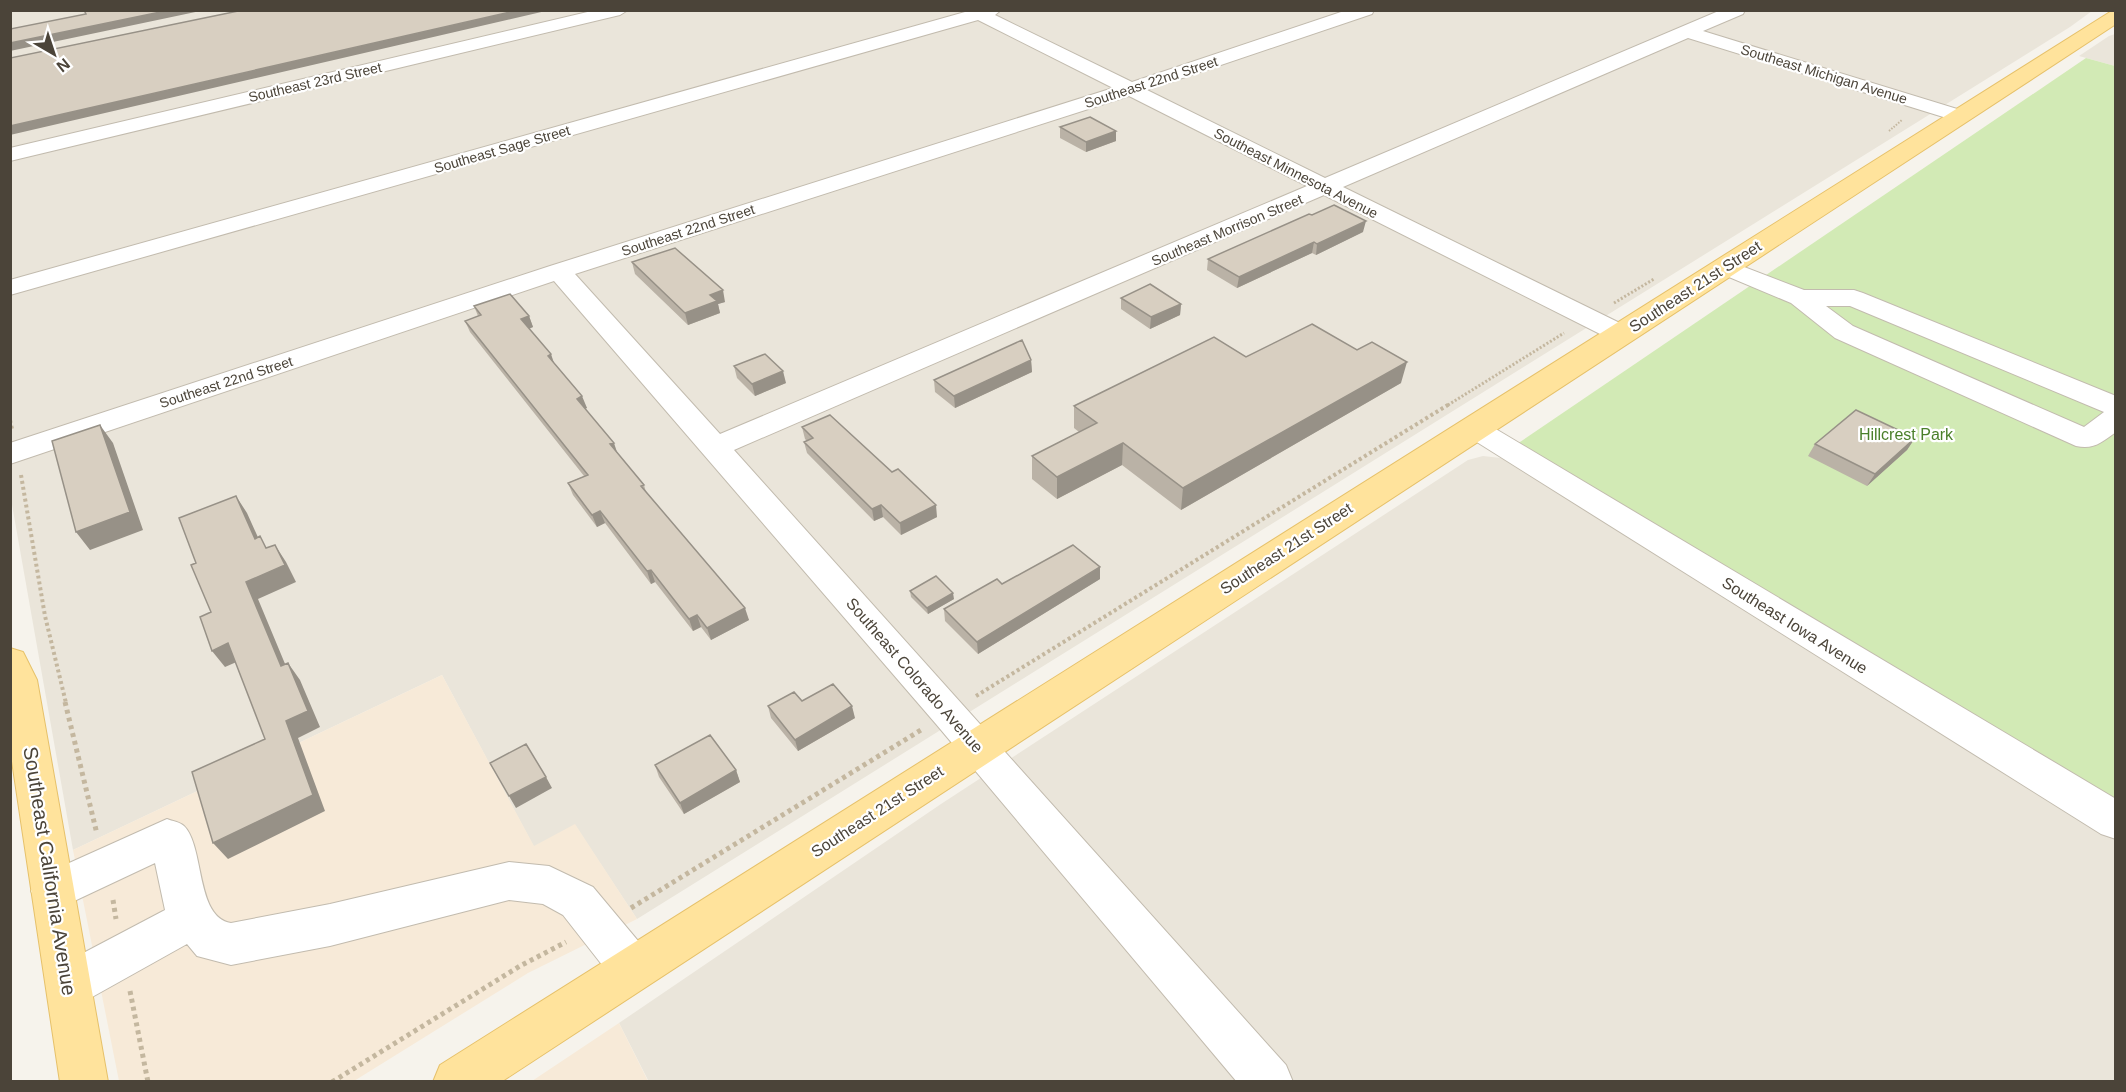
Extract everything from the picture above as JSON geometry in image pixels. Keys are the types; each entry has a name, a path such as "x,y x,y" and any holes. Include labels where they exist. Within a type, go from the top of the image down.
{"main road":[{"name":"Southeast 21st Street","path":"457,1082 1474,428 1605,326 1726,267 2111,22"},
{"name":"Southeast California Avenue","path":"10,662 19,680 84,1082"}],"street":[{"name":"Southeast 23rd Street","path":"10,155 620,10"},
{"name":"Southeast 22nd Street","path":"14,453 559,271 1130,89 1366,10"},
{"name":"Southeast Morrison Street","path":"716,447 1326,188 1737,10"},
{"name":"Southeast Minnesota Avenue","path":"982,12 1326,188 1605,326"},
{"name":"Southeast Sage Street","path":"10,288 982,12"},
{"name":"Southeast Michigan Avenue","path":"1688,32 1960,116"},
{"path":"1726,267 1800,298 1844,332 2087,439 2112,423"},
{"name":"Southeast Colorado Avenue","path":"559,271 949,713 1269,1082"},
{"path":"1800,298 1854,298 2112,423"},
{"name":"Southeast Iowa Avenue","path":"1474,428 2115,821"},
{"path":"53,891 167,837 171,841 188,913 213,941 231,944 330,925 509,881 549,885 578,901 633,969"},
{"path":"69,985 192,919"}],"path":[{"path":"1885,134 1915,110 1928,106"},
{"path":"332,1082 520,966 647,900 1497,373 1605,326 1660,275"},
{"path":"10,420 14,453 45,616 105,867 148,1082"}],"shaded area":[{"path":"10,11 2092,11 2070,27 637,919 575,825 534,847 442,675 73,850 11,499"},
{"path":"2115,34 2115,66 2079,56 2109,36"},
{"path":"1483,456 1501,458 1518,466 2115,833 2115,1081 649,1082 619,1023 941,804 1468,460"},
{"path":"442,675 534,846 575,824 637,919 528,973 354,1081 119,1081 73,850"},
{"path":"619,1023 648,1081 532,1081"}],"green space":[{"name":"Hillcrest Park","path":"2086,58 2115,66 2115,804 1517,444"}],"building":[{"path":"84,10 170,10 10,43 10,29 86,14"},
{"path":"243,10 519,10 10,126 10,58"},
{"path":"1090,117 1116,131 1086,142 1060,127"},
{"path":"1334,205 1366,221 1239,277 1208,259 1309,214 1312,215"},
{"path":"675,248 723,290 710,295 717,301 685,313 632,262"},
{"path":"1150,284 1181,304 1151,317 1121,298"},
{"path":"510,294 529,316 521,319 551,354 548,356 582,396 577,399 614,443 610,444 644,485 641,486 745,608 707,628 697,615 689,619 651,570 647,571 600,511 592,515 568,483 588,475 465,321 481,315 474,306"},
{"path":"1312,324 1357,350 1372,342 1407,362 1183,488 1123,443 1057,477 1032,456 1097,423 1074,406 1214,337 1246,357"},
{"path":"1022,340 1031,360 954,396 934,380"},
{"path":"765,354 783,371 752,384 734,366"},
{"path":"1856,410 1915,438 1875,474 1815,444"},
{"path":"830,415 892,472 898,469 936,505 900,523 881,505 872,509 804,442 813,438 802,427"},
{"path":"100,425 130,512 76,532 52,441"},
{"path":"236,496 255,539 260,536 266,548 275,545 285,565 246,582 281,666 288,663 308,711 286,721 313,795 213,843 192,772 265,739 228,643 212,651 200,617 211,612 191,565 196,563 179,518"},
{"path":"1073,545 1100,567 977,642 944,609 997,579 1002,584"},
{"path":"936,576 953,593 927,608 910,591"},
{"path":"833,684 852,706 795,740 768,706 794,692 802,701"},
{"path":"710,735 736,770 680,803 655,765"},
{"path":"526,744 546,777 509,796 490,763"}]}
